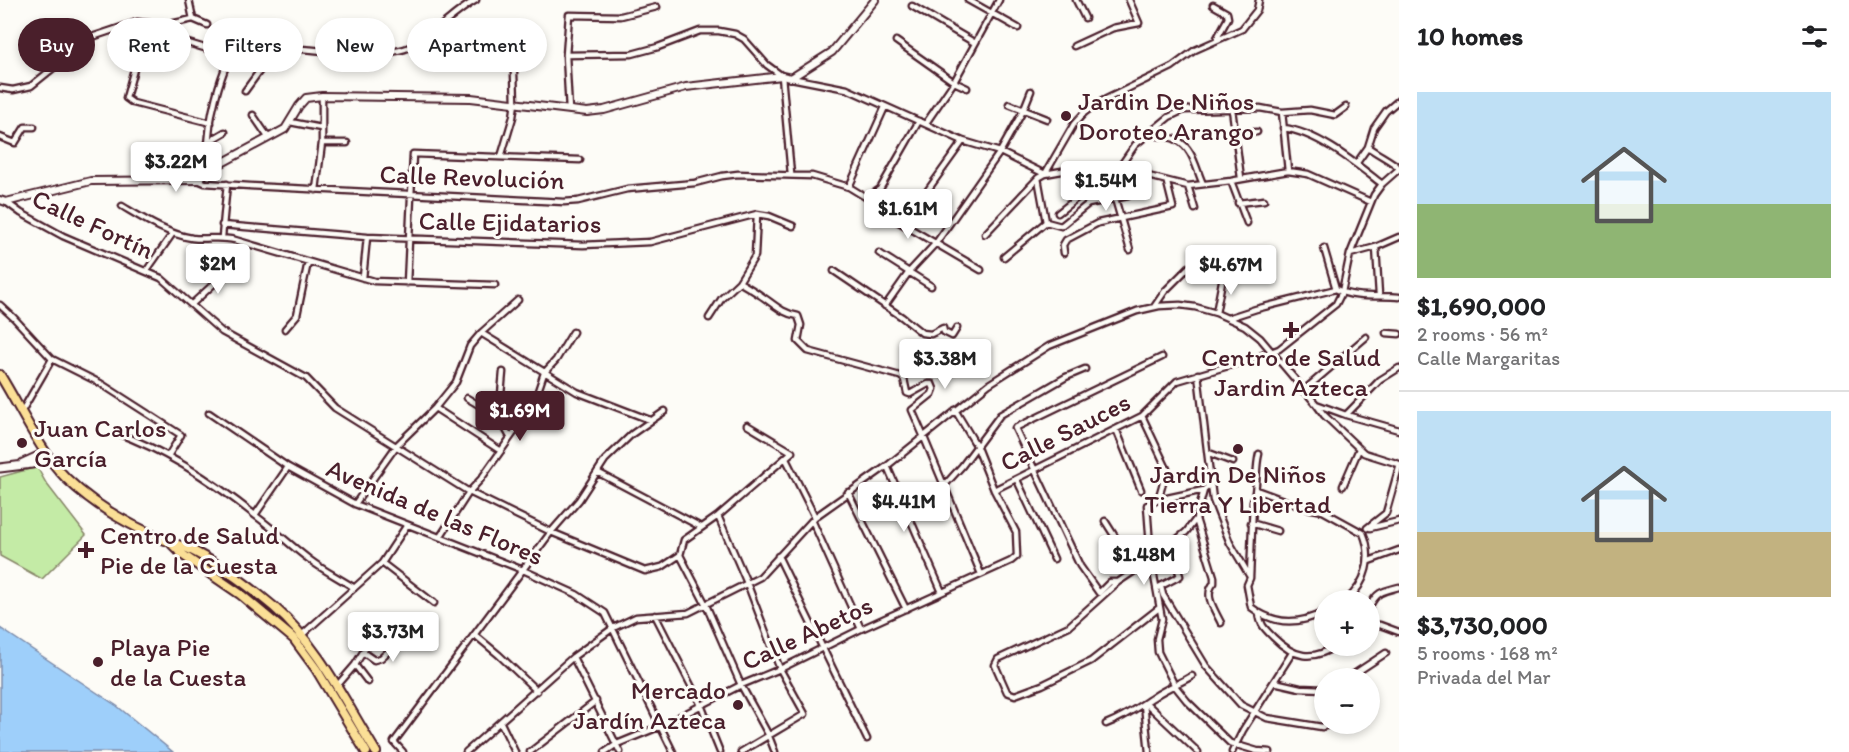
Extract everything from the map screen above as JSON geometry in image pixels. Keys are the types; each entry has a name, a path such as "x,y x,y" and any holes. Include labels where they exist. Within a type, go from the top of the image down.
{"main road":[{"path":"0,375 47,456 64,476 100,506 171,543 186,547 220,567 274,608 303,634 375,752"},
{"path":"0,468 47,456"},
{"path":"171,543 183,555 256,606 294,639 316,669 366,752"}],"street":[{"path":"189,0 193,19 203,23"},
{"path":"303,50 360,53 401,51 417,43 476,0"},
{"path":"791,78 832,52 875,0"},
{"path":"968,0 1018,28"},
{"path":"926,123 954,82 999,0"},
{"path":"1076,0 1085,18"},
{"path":"1074,46 1113,28 1139,23 1129,0"},
{"path":"1045,174 1074,124 1084,113 1096,104 1172,68 1195,50 1242,29 1257,10 1259,0"},
{"path":"1213,5 1227,14 1228,18 1216,39"},
{"path":"912,6 975,43"},
{"path":"569,110 566,55 569,15 621,16 657,7"},
{"path":"566,55 632,54 700,31 735,34 744,39 767,65 782,76 791,174"},
{"path":"0,88 13,90 31,86 92,37 107,32"},
{"path":"896,41 954,82 967,88"},
{"path":"133,72 126,98 133,103 211,123"},
{"path":"209,170 208,142 211,123 225,72"},
{"path":"245,91 259,72"},
{"path":"501,157 513,117 514,72"},
{"path":"3,201 91,181 198,180 209,170 285,129 306,99 322,96 471,98 569,110 604,110 686,87 782,76 847,89 963,141 1000,152 1045,174"},
{"path":"885,306 909,272 936,243 1000,152 1023,111 1031,91"},
{"path":"316,189 322,143 322,96"},
{"path":"1356,164 1368,147 1374,128 1386,111 1399,100"},
{"path":"1009,104 1047,119"},
{"path":"849,187 885,107"},
{"path":"1117,171 1136,145 1169,117 1184,110 1260,108 1282,112 1310,110 1335,115 1346,107"},
{"path":"1232,110 1241,178"},
{"path":"1282,112 1288,171"},
{"path":"253,116 268,137"},
{"path":"867,198 880,189 919,121"},
{"path":"290,122 321,128"},
{"path":"0,137 15,143 25,127 34,127"},
{"path":"1283,128 1326,143 1382,184"},
{"path":"208,142 225,132"},
{"path":"1236,133 1257,132"},
{"path":"1149,135 1177,140 1194,157 1203,184"},
{"path":"920,201 963,141"},
{"path":"322,143 347,143"},
{"path":"1368,147 1384,159 1394,163 1399,169"},
{"path":"407,283 413,154 580,160"},
{"path":"984,234 1038,178 1045,174 1073,169 1106,173 1128,171 1167,183 1188,186 1288,171 1308,174 1371,202"},
{"name":"Calle Sauces","path":"994,490 1142,416 1177,381 1279,349 1336,304 1342,292 1350,254 1371,202 1382,184 1399,169"},
{"name":"Calle Revolución","path":"198,180 205,183 564,202 578,201 627,189 695,183 722,176 748,173 812,176 849,187 889,216 981,270"},
{"path":"1106,173 1130,250"},
{"path":"1059,213 1106,173"},
{"path":"1038,178 1046,222"},
{"path":"1231,181 1247,223"},
{"path":"1064,254 1063,245 1076,234 1098,223 1173,207 1167,183"},
{"path":"222,237 227,184"},
{"path":"1188,186 1195,209"},
{"path":"1046,222 1061,226 1088,204 1128,196"},
{"path":"1238,203 1264,200"},
{"name":"Calle Fortín","path":"3,201 63,236 147,270 161,278 222,332 306,378 335,408 469,492 551,532 645,571 662,567 680,555"},
{"path":"122,206 172,232 194,238 222,237 374,281 495,285"},
{"path":"709,318 722,298 739,282 755,256 757,214 769,216 793,226"},
{"name":"Calle Ejidatarios","path":"222,225 367,237 583,245 650,242 757,214"},
{"path":"1004,257 1046,222"},
{"path":"147,270 172,232"},
{"path":"363,278 367,237"},
{"path":"1350,254 1376,247 1399,237"},
{"path":"1376,247 1378,295"},
{"path":"1324,248 1336,289"},
{"path":"879,253 932,286"},
{"path":"285,329 297,315 308,262"},
{"path":"1154,307 1165,291 1189,267 1223,276 1216,313"},
{"path":"192,304 230,269"},
{"path":"834,271 922,333 931,334 944,330 951,336 957,328"},
{"path":"739,282 762,296 777,309 786,314 798,316 801,325 798,341 808,351 900,376 904,380 907,393 910,394 932,384 934,389 932,394 912,410 981,574"},
{"path":"1228,318 1336,289 1342,292 1399,297"},
{"path":"355,504 397,445 435,408 456,382 470,346 518,300"},
{"path":"0,305 52,359 100,382 181,435 168,456"},
{"path":"466,752 537,692 573,657 613,628 636,617 688,613 760,577 813,518 887,466 955,410 1021,362 1049,346 1137,311 1154,307 1195,307 1216,313 1245,326 1272,351 1324,415 1364,453 1399,466 1386,513 1365,531"},
{"path":"440,537 469,492 481,479 525,417 536,397 544,373 556,360 573,332"},
{"path":"481,333 577,392 650,420"},
{"path":"1386,333 1399,334"},
{"path":"1303,391 1366,336"},
{"path":"1118,582 1110,582 1099,593 1080,566 1016,428 1162,357"},
{"path":"22,411 52,359"},
{"path":"1346,415 1380,380 1399,368"},
{"path":"944,486 1000,415 1066,377 1085,369"},
{"path":"499,417 503,372"},
{"path":"1198,374 1214,500 1230,543 1250,578"},
{"path":"467,398 499,417 510,437"},
{"path":"1316,404 1399,430"},
{"path":"435,408 501,451"},
{"path":"955,410 976,445 994,490"},
{"path":"403,752 394,742 551,532 579,500 597,472 614,450 650,420 665,411"},
{"name":"Avenida de las Flores","path":"209,413 288,467 355,504 522,570 591,603 605,613 673,752"},
{"path":"1142,416 1167,469 1158,500"},
{"path":"747,424 792,452 718,516 684,540 680,555 775,752"},
{"path":"1116,429 1141,490"},
{"path":"117,433 137,440 168,456 255,515 311,561 353,587"},
{"path":"1343,486 1359,448"},
{"path":"1209,453 1233,462"},
{"path":"1259,454 1251,523 1250,578 1247,585 1251,607 1258,613 1284,621 1299,622 1314,618"},
{"path":"786,459 861,629"},
{"path":"887,466 942,592"},
{"path":"255,515 288,467"},
{"path":"597,472 701,527"},
{"path":"1017,480 1054,559"},
{"path":"1211,484 1204,490 1158,500 1147,505 1151,560 1158,587 1162,620 1157,639 1158,652 1175,686 1230,743 1235,746 1270,752"},
{"name":"Calle Abetos","path":"605,752 617,744 661,726 741,685 1011,561 1017,556 1016,532 994,490"},
{"path":"1159,608 1091,661 1042,685 1011,694 1007,692 995,662 1069,626 1118,582 1151,560 1186,532 1196,519 1204,490"},
{"path":"1256,490 1302,507 1323,512 1365,531 1399,521"},
{"path":"848,492 906,609"},
{"path":"718,516 780,669 805,714 741,752"},
{"path":"1196,519 1214,577 1214,583 1209,588 1208,596 1221,623"},
{"path":"1105,520 1136,570"},
{"path":"1251,523 1278,531"},
{"path":"303,634 382,563 407,525"},
{"path":"1355,590 1369,561 1365,531"},
{"path":"1158,587 1180,576 1170,545"},
{"path":"1369,561 1399,550"},
{"path":"778,556 867,739"},
{"path":"382,563 434,603"},
{"path":"1158,587 1206,666 1241,705 1268,718 1314,726"},
{"path":"1380,592 1399,587"},
{"path":"1258,613 1260,624 1283,648 1292,653 1314,656"},
{"path":"655,615 701,705 720,752"},
{"path":"1380,625 1399,632"},
{"path":"475,635 537,692"},
{"path":"336,687 364,653 373,636"},
{"path":"364,653 374,660 381,658 399,642"},
{"path":"1232,752 1292,653"},
{"path":"1363,668 1386,653"},
{"path":"573,657 620,752"},
{"path":"355,665 368,682"},
{"path":"1106,724 1126,716 1155,696 1192,676"},
{"path":"1274,682 1314,689"},
{"path":"530,752 596,701"},
{"path":"1145,704 1150,752"},
{"path":"1145,704 1198,752"},
{"path":"501,723 515,752"}],"green space":[{"path":"37,467 46,483 86,535 42,579 0,556 0,477"}],"water":[{"path":"0,628 117,706 173,752 0,752"}],"place":[{"name":"Jardin De Niños Doroteo Arango","path":"1066,116"},
{"name":"Centro de Salud Jardin Azteca","path":"1291,330"},
{"name":"Juan Carlos García","path":"22,443"},
{"name":"Jardin De Niños Tierra Y Libertad","path":"1238,449"},
{"name":"Centro de Salud Pie de la Cuesta","path":"86,550"},
{"name":"Playa Pie de la Cuesta","path":"98,662"},
{"name":"Mercado Jardín Azteca","path":"738,705"}]}
